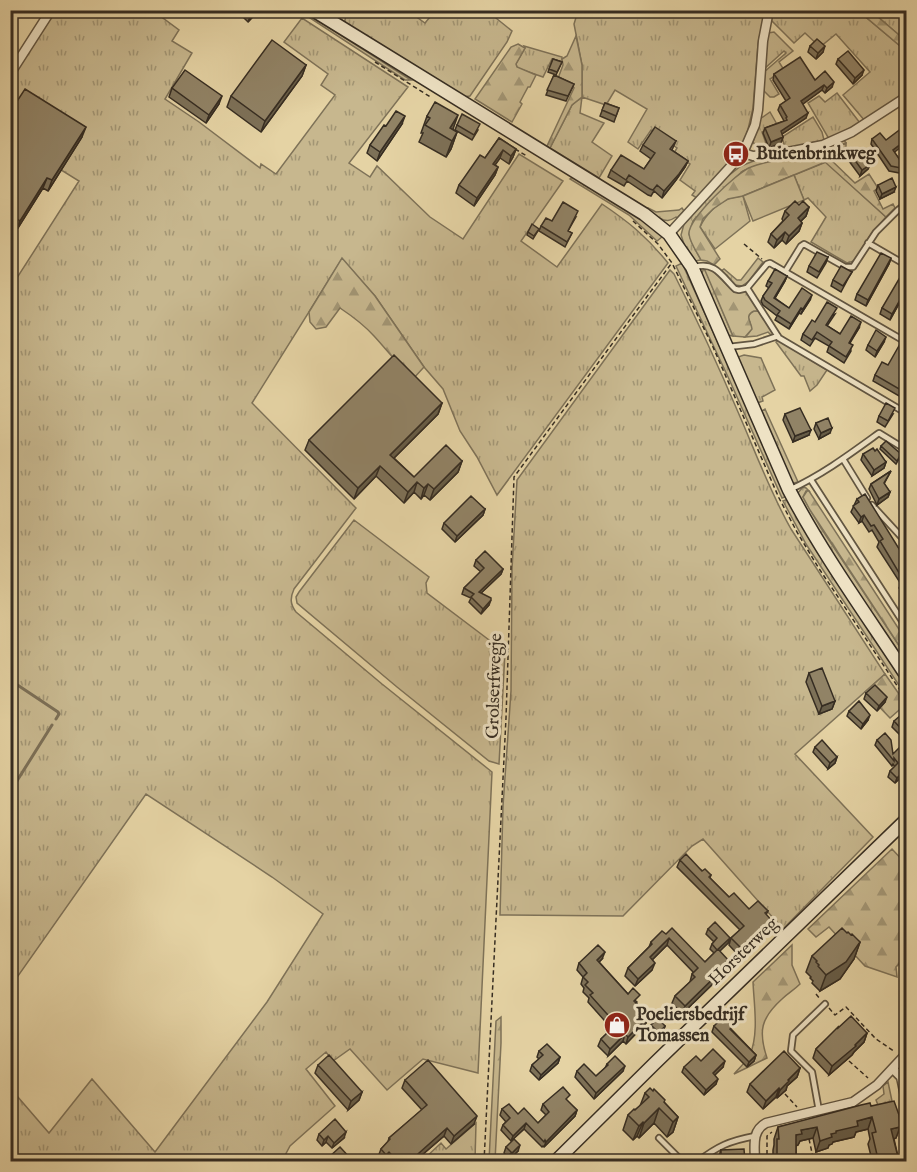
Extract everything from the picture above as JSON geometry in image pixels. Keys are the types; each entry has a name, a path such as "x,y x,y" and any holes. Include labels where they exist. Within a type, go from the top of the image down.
{"main road":[{"path":"311,15 644,214 669,234 692,267 789,490 813,535 906,675"},
{"name":"Horsterweg","path":"555,1161 906,820"}],"street":[{"path":"10,74 51,10"},
{"path":"669,234 743,153 755,125 758,110 763,41 769,10"},
{"path":"743,153 753,156 778,154 823,145 852,132 906,97"},
{"path":"755,1161 757,1129 766,1123 854,1102 877,1085 905,1056"},
{"path":"893,1069 900,1077 906,1101"}],"lane":[{"path":"785,272 804,244 849,268 855,265 868,243 906,204"},
{"path":"868,243 906,265"},
{"path":"692,267 709,265 739,290 747,288 770,263 906,342"},
{"path":"747,288 779,338 906,413"},
{"path":"726,347 754,344 778,336"},
{"path":"789,490 811,480 879,433 905,449"},
{"path":"843,459 873,507 906,542"},
{"path":"811,480 906,627"},
{"path":"819,1110 812,1072 791,1051 793,1035 825,1004"},
{"path":"697,1161 714,1148 732,1140 755,1136"},
{"path":"659,1138 683,1161"}],"path":[{"path":"296,10 311,15"},
{"path":"369,58 437,101"},
{"path":"515,149 533,159"},
{"name":"Grolserfwegje","path":"484,1161 506,718 514,477 672,263 658,244 630,219"},
{"path":"744,244 767,264"},
{"path":"816,994 835,1015 846,1007 876,1039 905,1056"},
{"path":"849,1061 877,1085"},
{"path":"785,1094 803,1114"},
{"path":"767,1161 767,1136 778,1130"},
{"path":"807,1134 814,1161"}],"green space":[{"path":"54,10 168,11 163,18 179,30 172,41 192,53 165,99 260,168 261,164 276,174 335,95 321,85 328,74 284,42 302,18 408,87 349,163 370,177 377,166 430,217 463,239 519,154 563,181 521,241 557,267 602,204 637,230 668,263 497,495 460,431 443,389 424,367 375,296 342,259 252,403 356,508 294,589 291,601 294,609 382,684 492,772 478,1073 423,1059 387,1090 350,1049 333,1061 326,1052 306,1069 335,1106 290,1146 282,1161 11,1161 11,1089 49,1133 92,1079 155,1152 267,1002 323,914 272,877 146,794 11,986 10,283 15,281 79,181 53,165 11,116 11,79"},
{"path":"486,10 512,31 470,96 462,97 344,25 349,11 408,11 425,23 435,11"},
{"path":"578,11 765,11 758,44 753,108 746,138 729,164 697,198 692,195 695,191 680,180 690,164 674,153 677,148 651,130 638,149 628,142 647,109 615,90 606,105 582,97 582,65 574,24"},
{"path":"773,11 862,11 861,13 906,51 906,93 865,121 843,95 870,72 836,34 820,47 805,33 794,43 770,19"},
{"path":"871,11 899,35 906,32 906,38 902,40 906,44 906,51 861,13"},
{"path":"889,11 906,11 906,32 899,35 877,16"},
{"path":"307,16 311,16 411,80 405,80"},
{"path":"774,32 793,51 779,62 784,70 770,79 779,94 770,97 764,91 764,72 786,53 784,51 764,69 768,33"},
{"path":"576,36 582,65 582,97 572,105 550,148 547,146 574,88 557,81 563,65 562,59 567,56"},
{"path":"518,44 525,48 516,64 517,67 536,75 520,102 522,104 512,122 475,99 511,47"},
{"path":"524,46 562,57 562,62 552,59 543,77 517,68 516,64"},
{"path":"837,93 860,123 829,139 808,103 819,96 825,102"},
{"path":"582,97 580,113 604,123 592,142 612,156 599,178 550,148 572,105"},
{"path":"770,112 778,126 762,132 768,149 784,144 782,137 813,117 824,140 813,144 762,151 753,142 760,119"},
{"path":"844,140 846,143 825,151 758,165 743,171 693,221 689,234 701,260 695,261 683,245 681,235 684,224 728,176 741,166 756,160"},
{"path":"846,143 846,147 829,158 855,183 869,174 878,188 874,191 883,209 893,204 895,208 886,217 825,162 743,196 728,199 713,209 703,219 700,227 720,259 714,265 701,260 692,244 689,234 691,227 704,208 735,177 751,167 771,161 811,155"},
{"path":"826,162 886,217 854,261 847,263 811,242 826,217 808,198 804,200 794,175"},
{"path":"794,175 804,200 753,221 743,196"},
{"path":"573,177 644,220 663,236 657,241 629,215 570,179"},
{"path":"743,196 750,221 715,249 700,227 702,223 719,204 730,198"},
{"path":"648,208 656,212 682,208 684,211 677,218 666,220 658,219 646,211"},
{"path":"342,258 375,296 424,367 413,379 370,332 340,308 326,327 316,329 310,322 309,312"},
{"path":"758,258 763,262 749,281 742,286 735,285 720,272 724,269 737,280 741,280"},
{"path":"682,263 787,496 782,498 676,266"},
{"path":"704,268 733,336 727,335 701,275"},
{"path":"704,268 713,271 734,292 746,291 759,311 754,311 749,315 752,329 745,337 733,336"},
{"path":"670,270 707,343 783,515 885,674 795,754 873,837 783,929 703,839 692,846 623,916 500,915 503,806 511,691 512,569 517,480"},
{"path":"754,311 759,311 774,333 771,335 768,332 745,337 751,330 748,317"},
{"path":"778,340 827,370 810,391 804,376 801,376 776,342"},
{"path":"744,355 761,358 775,390 762,397 763,401 757,403 737,359"},
{"path":"765,409 798,482 789,481 760,412"},
{"path":"803,487 809,491 806,491 803,497 821,528 906,656 906,667 825,545 797,494"},
{"path":"807,491 906,640 906,656 810,510 803,497"},
{"path":"789,499 811,541 906,684 906,696 806,544 783,501"},
{"path":"354,520 429,577 426,583 427,593 505,652 499,764 489,761 297,603 296,597 299,592"},
{"path":"885,674 906,704 890,718 865,692"},
{"path":"892,849 906,864 906,957 896,967 897,977 865,966 829,927 816,937 808,929"},
{"path":"792,945 792,965 800,984 775,1006 766,1019 762,1032 767,1058 734,1074 748,1058 753,1046 755,1019 753,982"},
{"path":"501,1017 495,1161 489,1161 496,1021"},
{"path":"888,1082 892,1101 878,1105 876,1100 884,1094 883,1086"},
{"path":"476,1123 475,1161 422,1161 441,1143 446,1149"}],"building":[{"path":"244,10 256,10 250,17"},
{"path":"817,39 825,46 818,53 810,46"},
{"path":"272,40 306,65 265,121 231,96"},
{"path":"848,51 864,70 855,78 838,59"},
{"path":"800,57 815,80 825,71 834,82 827,88 824,85 801,101 808,113 781,131 783,137 771,142 765,128 787,120 780,105 790,98 774,74"},
{"path":"553,59 562,62 557,72 549,69"},
{"path":"185,70 222,96 209,115 172,88"},
{"path":"554,75 574,84 568,96 547,90"},
{"path":"25,89 86,127 52,180 47,178 20,221 10,215 10,112"},
{"path":"435,102 458,115 450,128 457,132 452,141 425,125"},
{"path":"605,103 619,108 616,116 602,110"},
{"path":"396,111 405,116 380,152 370,145"},
{"path":"462,114 480,124 474,135 457,125"},
{"path":"906,125 906,140 893,150 906,169 891,166 872,139 880,133 886,140"},
{"path":"655,127 676,141 670,149 688,161 664,191 657,185 653,190 650,189 629,175 626,180 611,170 621,155 644,169 655,153 643,145"},
{"path":"499,138 516,149 511,156 503,150 493,164 498,167 477,198 459,185 480,155 485,158"},
{"path":"859,149 871,164 862,170 851,155"},
{"path":"892,178 896,187 882,194 878,185"},
{"path":"795,201 799,205 803,201 809,207 798,218 802,223 789,236 785,232 777,240 771,234 789,215 785,211"},
{"path":"563,202 578,211 568,231 572,233 567,242 541,226 546,218 552,221"},
{"path":"532,224 539,229 534,236 528,232"},
{"path":"817,252 828,257 819,272 809,266"},
{"path":"881,253 891,258 868,300 857,294"},
{"path":"841,266 852,272 843,286 833,280"},
{"path":"906,267 906,289 892,314 882,308"},
{"path":"775,269 787,276 774,298 789,308 802,288 812,295 791,324 777,315 780,311 763,296 772,283 768,281"},
{"path":"827,302 837,308 826,325 840,334 851,316 861,322 849,343 853,345 846,357 829,346 832,342 817,332 812,340 803,334 812,320 815,322"},
{"path":"876,330 886,337 877,351 868,345"},
{"path":"900,344 906,348 903,363 906,365 906,393 875,375 882,362 888,365"},
{"path":"394,355 442,403 390,455 414,477 446,445 462,461 434,489 428,484 424,488 417,482 408,492 380,466 358,488 309,440"},
{"path":"886,403 895,408 888,421 879,416"},
{"path":"800,408 811,430 795,436 785,414"},
{"path":"828,418 832,428 821,433 816,423"},
{"path":"886,441 901,454 897,461 881,446"},
{"path":"873,448 875,451 877,449 886,462 874,470 863,454"},
{"path":"891,471 884,483 890,492 879,499 871,484"},
{"path":"865,494 906,560 906,590 901,583 904,581 880,541 883,539 874,525 871,526 864,515 861,517 853,506 859,502 857,499"},
{"path":"471,496 485,509 457,536 444,523"},
{"path":"485,551 503,569 479,592 491,598 483,609 471,597 474,594 464,588 484,568 476,560"},
{"path":"822,668 835,701 822,706 809,673"},
{"path":"875,685 887,697 879,706 866,693"},
{"path":"859,701 870,715 863,724 849,711"},
{"path":"901,715 906,720 906,734 894,721"},
{"path":"885,733 891,740 893,754 904,743 906,746 906,771 897,778 890,771 898,763 877,740"},
{"path":"822,740 837,757 830,763 815,747"},
{"path":"686,854 702,871 705,869 711,875 709,877 729,897 734,893 749,909 758,901 768,911 765,913 773,922 743,950 731,938 744,926 680,860"},
{"path":"715,922 730,938 717,950 712,944 717,938 708,929"},
{"path":"672,928 705,962 718,949 730,962 685,1006 675,996 695,977 692,974 698,968 669,938 650,957 655,963 638,979 628,968 662,931 666,934"},
{"path":"842,928 860,942 846,962 826,975 812,956"},
{"path":"598,945 605,952 597,960 628,994 633,988 640,995 634,1001 649,1016 628,1037 625,1034 610,1049 601,1039 616,1024 590,995 593,993 585,985 588,982 583,977 587,973 579,963"},
{"path":"725,1015 735,1025 730,1029 756,1055 749,1062 714,1026"},
{"path":"851,1016 867,1033 856,1046 832,1066 816,1049"},
{"path":"658,1018 665,1026 659,1033 651,1025"},
{"path":"547,1044 560,1057 541,1075 532,1065 543,1055 539,1051"},
{"path":"713,1049 725,1061 713,1073 718,1079 706,1090 684,1067 696,1056 701,1061"},
{"path":"784,1051 800,1068 780,1090 779,1088 766,1101 750,1084"},
{"path":"329,1055 362,1092 351,1101 318,1065"},
{"path":"615,1056 625,1066 596,1093 577,1071 584,1064 596,1076"},
{"path":"428,1060 477,1116 454,1136 447,1128 410,1161 397,1161 389,1152 386,1155 381,1149 389,1138 427,1105 405,1080"},
{"path":"563,1087 570,1095 566,1099 577,1110 546,1142 526,1123 513,1136 503,1125 510,1118 502,1109 509,1104 518,1114 524,1108 538,1123 549,1112 543,1104"},
{"path":"650,1088 665,1100 664,1102 678,1117 673,1122 659,1108 639,1126 628,1115 649,1097 645,1093"},
{"path":"894,1101 900,1127 891,1129 899,1161 872,1161 878,1159 872,1133 876,1132 872,1117 857,1121 858,1126 836,1131 831,1134 832,1137 820,1141 817,1127 801,1130 802,1134 796,1135 796,1159 816,1159 816,1161 777,1161 778,1127 861,1105 870,1103 871,1106"},
{"path":"335,1119 346,1132 334,1143 328,1136 324,1140 319,1134"},
{"path":"514,1139 520,1145 512,1153 506,1147"},
{"path":"340,1147 350,1158 346,1161 318,1161 325,1155 328,1158"},
{"path":"744,1149 745,1161 721,1161 721,1150"},
{"path":"511,1153 519,1161 503,1161"},
{"path":"616,1160 616,1161 588,1161"}],"waterway":[{"path":"10,680 58,712 56,719"},
{"path":"10,792 52,725"}],"place":[{"name":"Buitenbrinkweg","path":"736,154"},
{"name":"Poeliersbedrijf Tomassen","path":"617,1025"}]}
